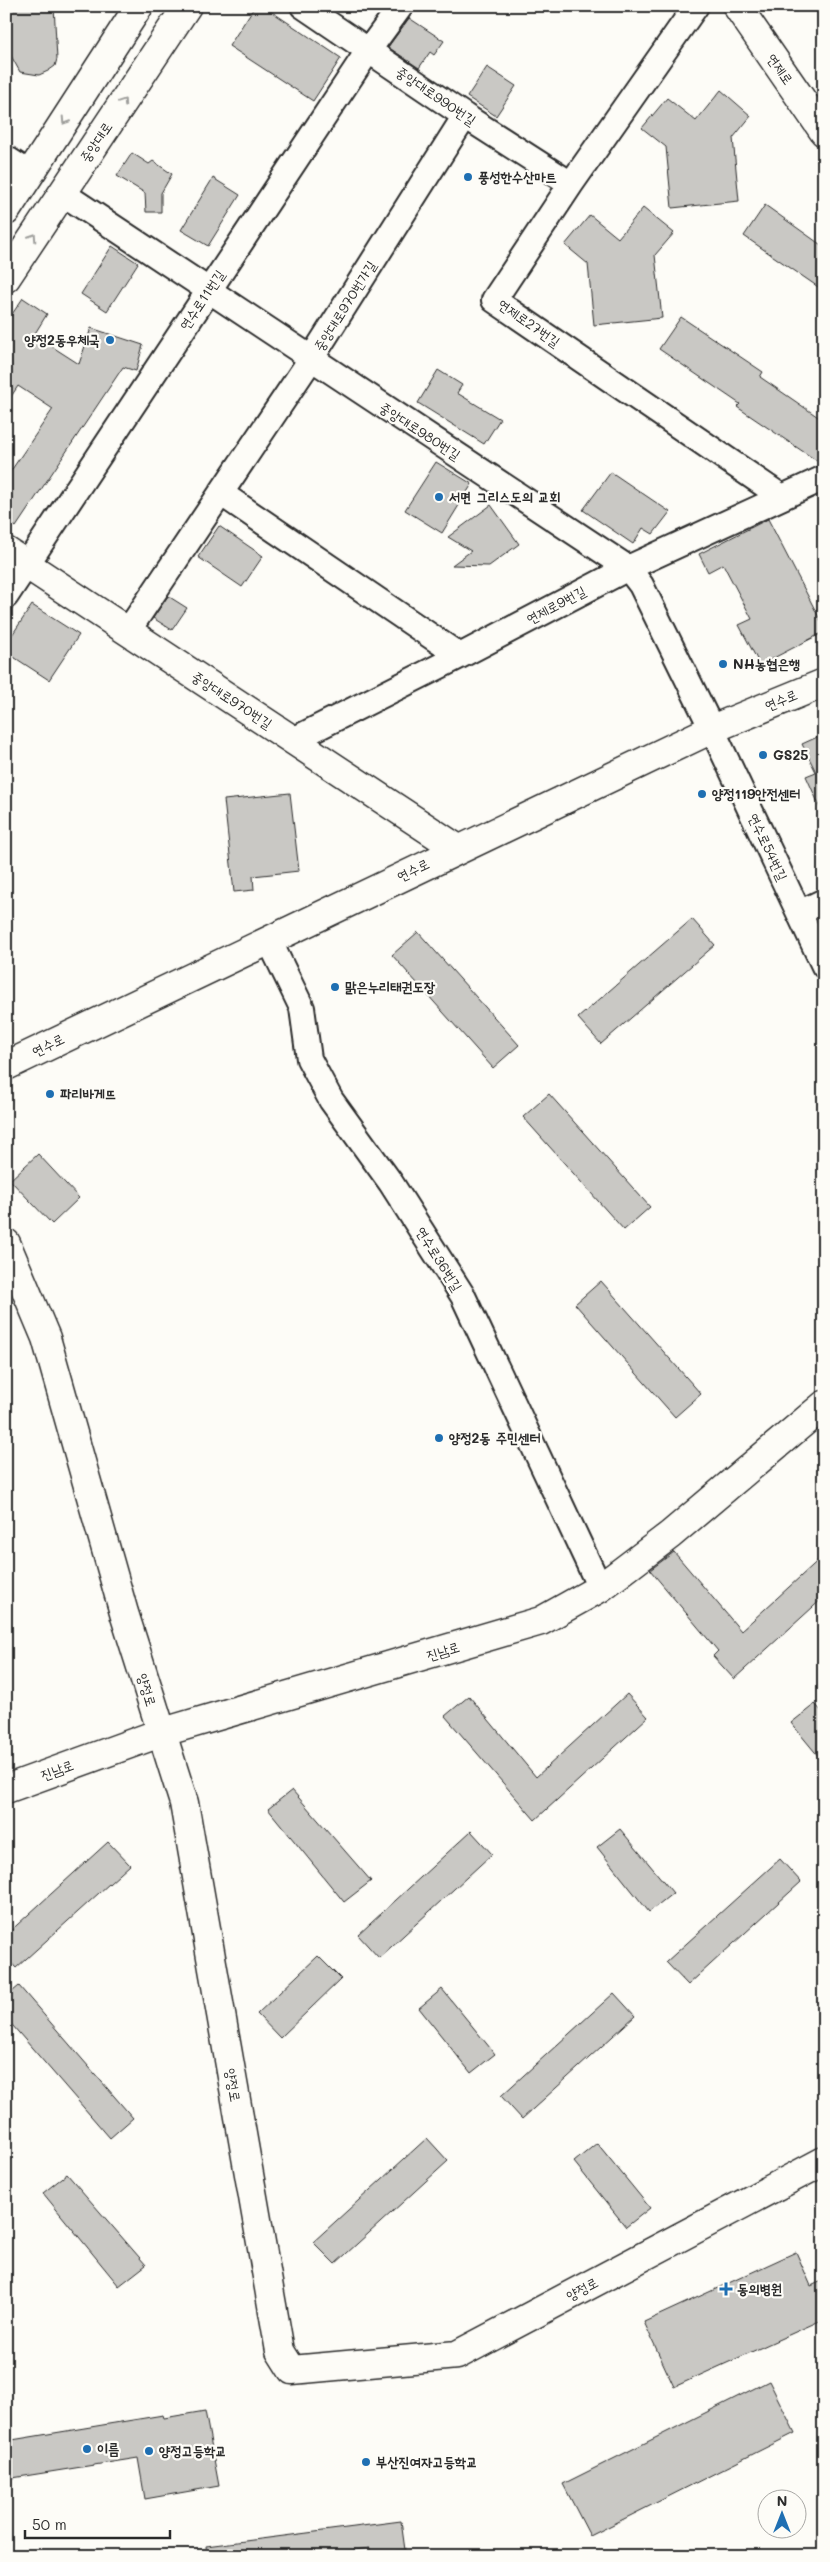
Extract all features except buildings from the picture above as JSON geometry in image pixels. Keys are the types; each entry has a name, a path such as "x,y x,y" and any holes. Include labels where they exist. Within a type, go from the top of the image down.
{"street":[{"path":"6,211 139,6"},
{"name":"중앙대로","path":"6,278 187,6"},
{"name":"중앙대로990번길","path":"303,6 465,116 571,184"},
{"name":"연수로11번길","path":"6,596 16,558 209,290 368,51 401,6"},
{"name":"연제로27번길","path":"696,6 571,184 494,300 782,497"},
{"name":"연제로","path":"737,6 824,132"},
{"name":"중앙대로970번가길","path":"128,631 222,494 311,359 465,116"},
{"path":"6,158 31,174"},
{"name":"중앙대로980번길","path":"62,193 628,568 641,585 712,729"},
{"name":"연제로9번길","path":"293,740 460,656 628,568 824,478"},
{"path":"222,494 460,656"},
{"name":"중앙대로970번길","path":"16,558 458,849"},
{"name":"연수로","path":"6,1066 712,729 824,683"},
{"name":"연수로54번길","path":"712,729 824,966"},
{"path":"799,913 824,901"},
{"name":"연수로36번길","path":"269,940 302,1008 310,1059 331,1100 391,1183 463,1296 600,1588"},
{"name":"양정로","path":"6,1244 46,1338 124,1613 160,1733 184,1803 280,2351 292,2370 457,2355 824,2161"},
{"name":"진남로","path":"6,1789 160,1733 541,1621 600,1588 670,1535 824,1405"}],"place":[{"name":"풍성한수산마트","path":"468,177"},
{"name":"양정2동우체국","path":"110,340"},
{"name":"서면 그리스도의 교회","path":"439,497"},
{"name":"NH농협은행","path":"723,664"},
{"name":"GS25","path":"763,755"},
{"name":"양정119안전센터","path":"702,794"},
{"name":"맑은누리태권도장","path":"335,987"},
{"name":"파리바게뜨","path":"50,1094"},
{"name":"양정2동 주민센터","path":"439,1438"},
{"name":"동의병원","path":"726,2289"},
{"name":"이름","path":"87,2449"},
{"name":"양정고등학교","path":"149,2451"},
{"name":"부산진여자고등학교","path":"366,2462"}]}
